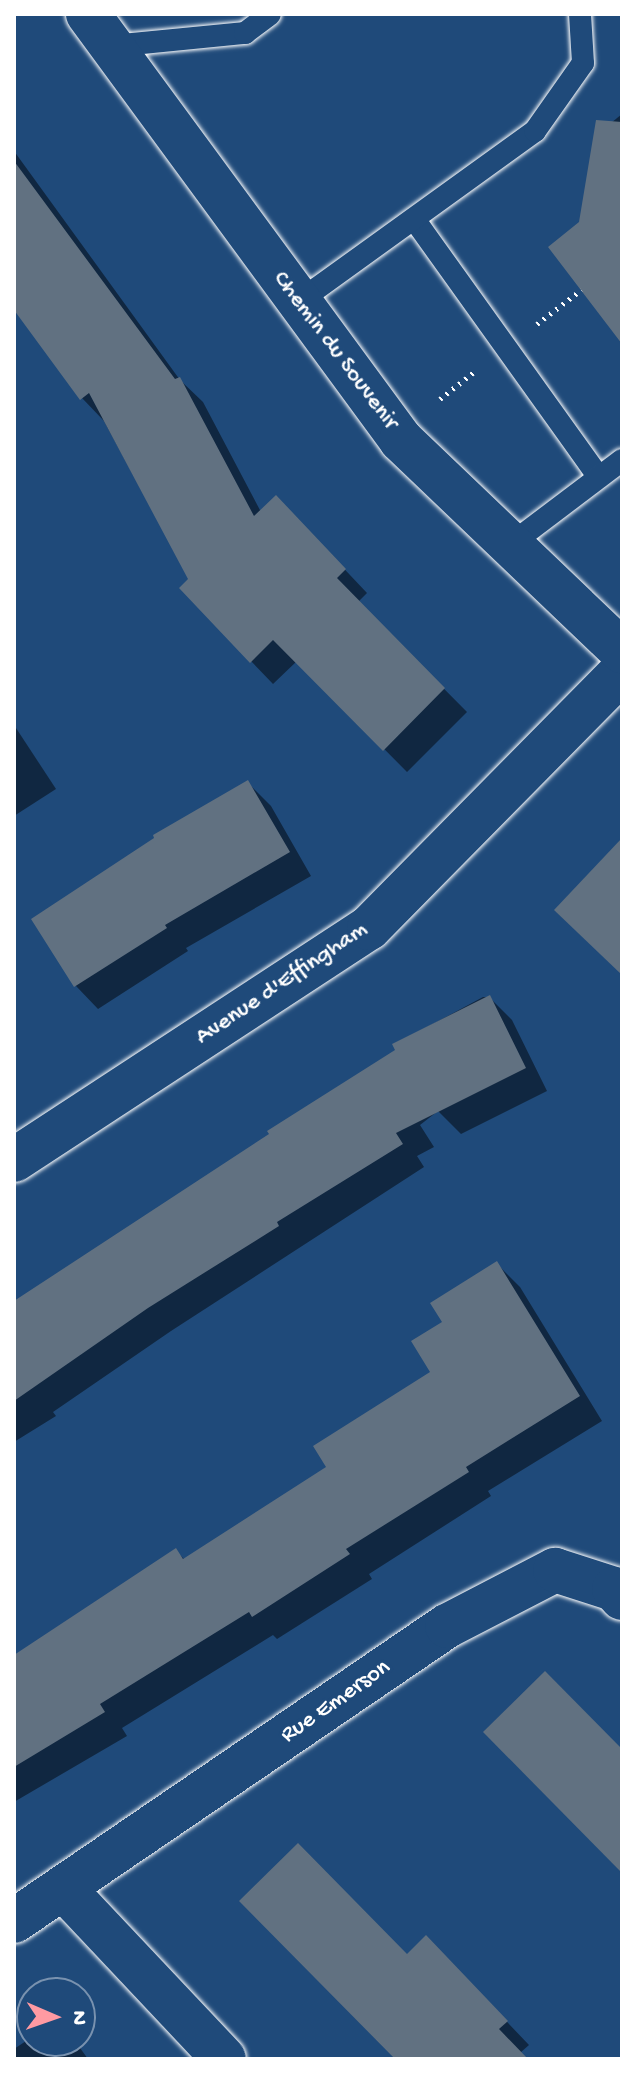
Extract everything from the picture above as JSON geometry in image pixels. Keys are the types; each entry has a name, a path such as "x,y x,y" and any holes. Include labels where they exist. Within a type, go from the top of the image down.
{"street":[{"name":"Chemin du Souvenir","path":"100,30 401,440 622,651"},
{"name":"Avenue d'Effingham","path":"20,1142 369,928 622,671"},
{"name":"Rue Emerson","path":"14,1921 460,1619 555,1570 614,1589 622,1598"},
{"path":"64,1889 224,2059"}],"lane":[{"path":"100,30 245,33 270,14"},
{"path":"298,302 535,131 583,63 580,14"},
{"path":"414,219 599,477"},
{"path":"511,544 622,460"}],"path":[{"path":"533,327 581,290"},
{"path":"440,399 479,369"}],"building":[{"path":"596,120 622,122 622,344 548,247 579,222"},
{"path":"14,161 175,379 180,377 254,516 276,495 346,569 337,578 445,688 383,751 273,640 250,663 179,588 188,579 89,393 80,400 14,310"},
{"path":"248,780 290,852 165,925 167,928 74,987 31,919 154,838 153,835"},
{"path":"622,838 622,975 554,910"},
{"path":"490,995 526,1068 396,1133 403,1144 277,1222 279,1226 148,1308 14,1401 14,1301 269,1134 267,1131 395,1050 392,1044"},
{"path":"497,1261 580,1396 466,1467 469,1472 346,1549 350,1554 252,1617 249,1612 100,1704 105,1712 14,1767 14,1655 176,1548 183,1559 326,1467 313,1446 430,1372 411,1341 442,1322 430,1303"},
{"path":"545,1671 622,1749 622,1873 483,1732"},
{"path":"298,1843 407,1954 426,1935 508,2021 499,2029 528,2059 395,2059 239,1901"}]}
